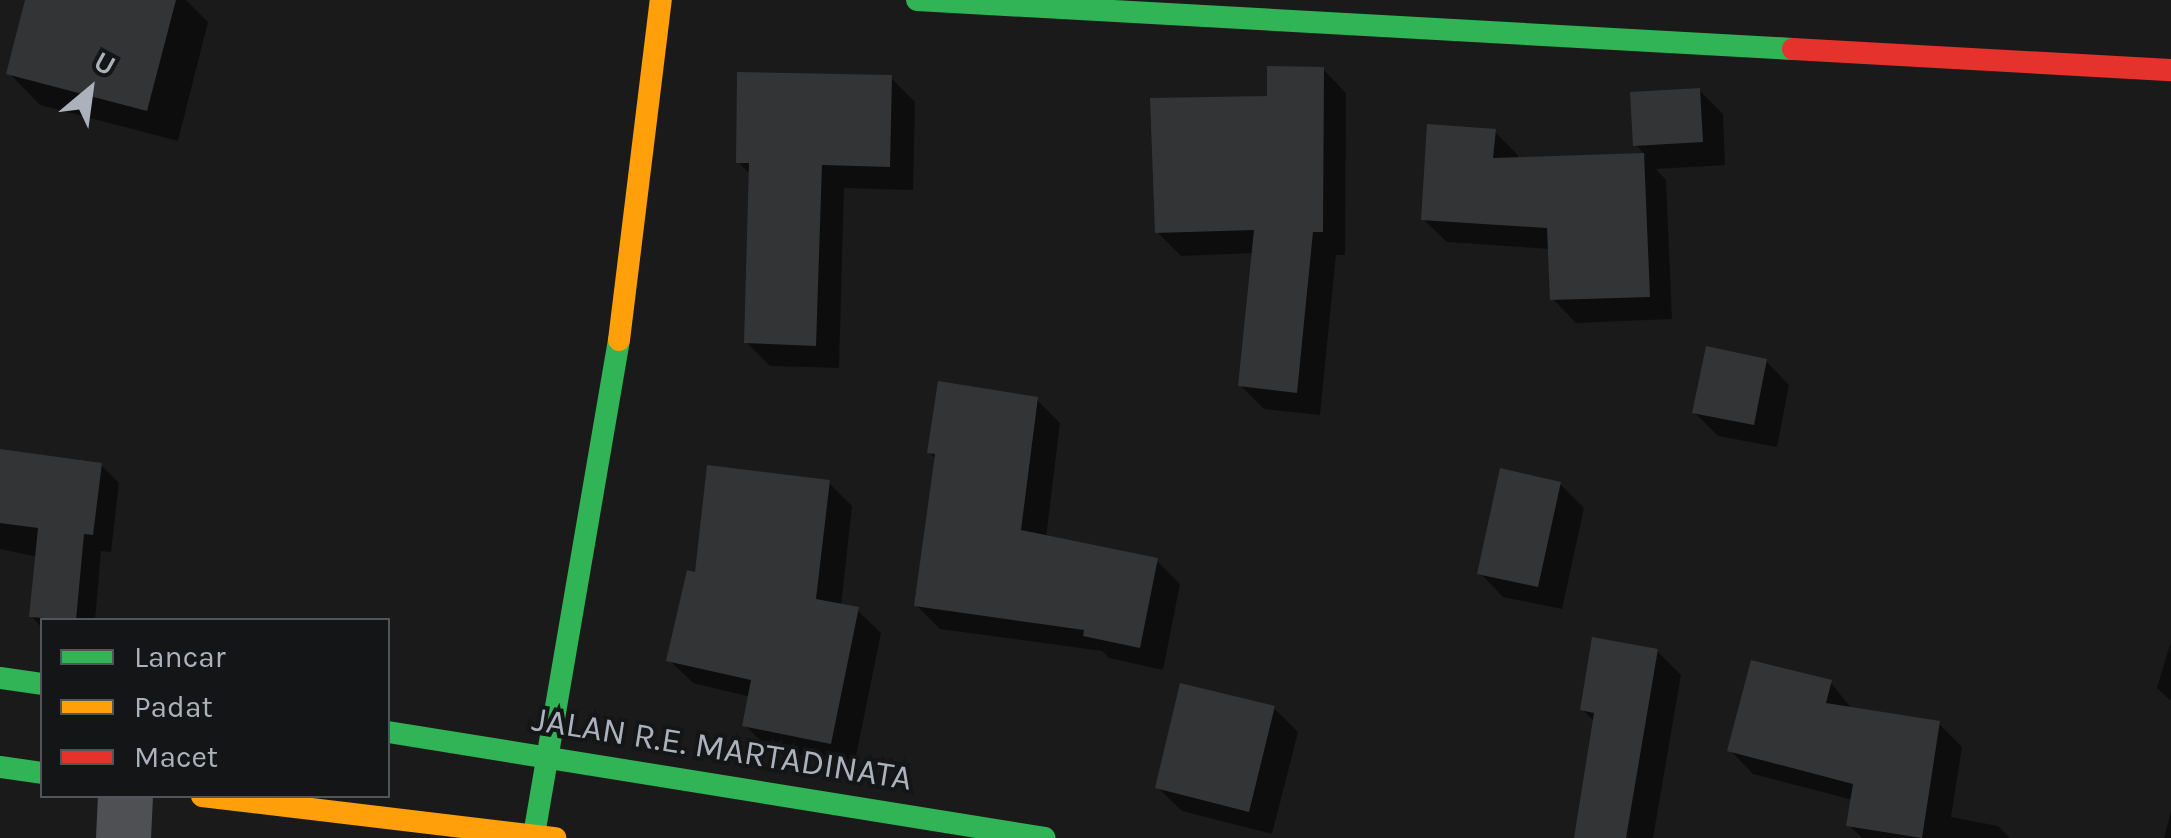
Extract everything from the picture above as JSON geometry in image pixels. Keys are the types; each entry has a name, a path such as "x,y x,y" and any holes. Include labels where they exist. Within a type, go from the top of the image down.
{"main road":[{"path":"219,798 545,836 547,754 622,323 661,0"},
{"path":"916,0 2171,70"},
{"path":"0,678 40,684"},
{"name":"JALAN R.E. MARTADINATA","path":"390,732 547,754 1045,838"},
{"path":"0,767 40,773"}],"street":[{"path":"123,838 125,798"}],"building":[{"path":"25,0 176,0 147,111 6,74"},
{"path":"1267,66 1324,67 1323,232 1313,232 1297,393 1238,386 1254,230 1155,233 1150,98 1267,96"},
{"path":"737,72 892,75 890,167 822,165 816,346 744,343 749,163 736,163"},
{"path":"1700,88 1703,142 1633,146 1630,92"},
{"path":"1427,124 1496,129 1493,158 1644,153 1650,297 1550,300 1547,228 1421,220"},
{"path":"1706,346 1767,359 1754,425 1692,413"},
{"path":"938,381 1038,397 1021,530 1158,558 1140,648 1083,636 1084,630 914,606 935,454 927,453"},
{"path":"0,449 102,463 93,535 84,534 76,618 29,617 38,528 0,523"},
{"path":"707,465 830,480 816,599 859,607 831,744 742,726 751,680 666,661 687,570 695,572"},
{"path":"1500,468 1561,482 1538,587 1477,574"},
{"path":"1592,637 1658,649 1626,838 1574,838 1594,713 1580,710"},
{"path":"1751,660 1832,680 1826,703 1940,721 1922,838 1846,826 1853,784 1727,751"},
{"path":"1180,683 1275,706 1249,812 1155,788"}],"traffic: fast":[{"path":"917,0 1793,49"},
{"path":"534,835 619,340"},
{"path":"0,678 40,684"},
{"path":"390,732 1045,838"},
{"path":"0,767 40,773"}],"traffic: slow":[{"path":"619,340 661,0"},
{"path":"219,798 556,838"}],"traffic: jam":[{"path":"1793,49 2171,70"}]}
